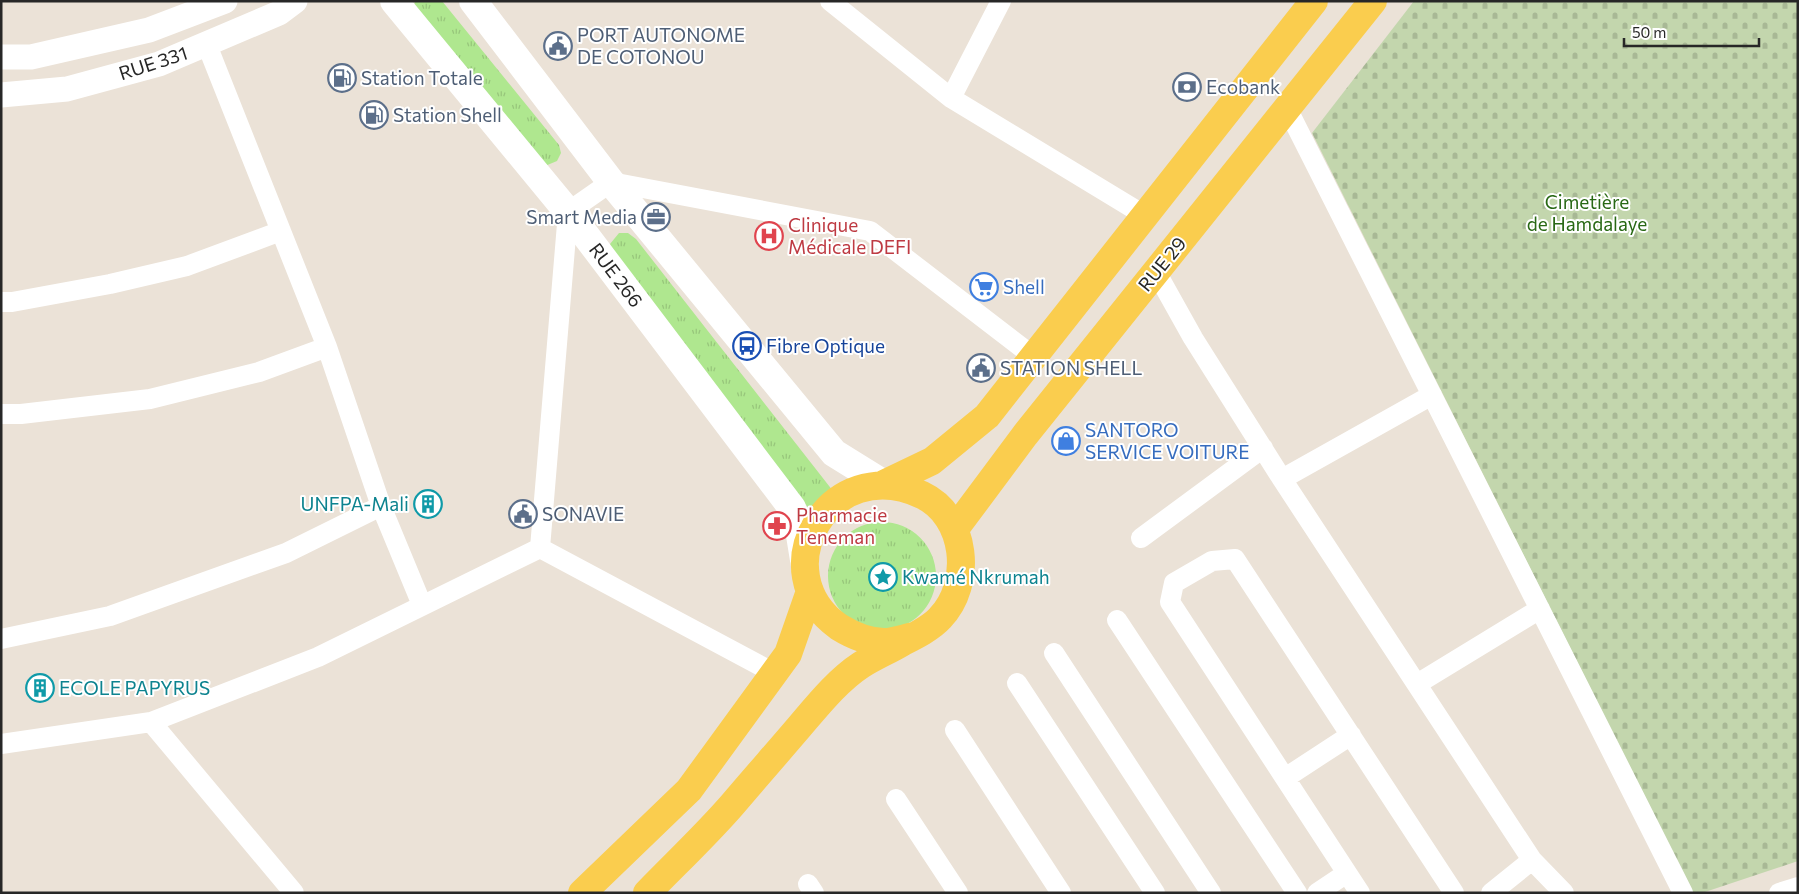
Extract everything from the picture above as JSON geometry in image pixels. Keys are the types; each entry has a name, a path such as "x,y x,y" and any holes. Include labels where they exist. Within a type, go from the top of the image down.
{"main road":[{"name":"RUE 266","path":"394,1 568,212 792,508 799,529 808,579"},
{"path":"473,1 611,182 834,453 884,484"},
{"path":"884,484 932,460 987,416 1314,1"},
{"name":"RUE 29","path":"955,529 1024,435 1373,1"},
{"path":"582,893 689,790 788,654 808,579 807,546 814,526 827,508 850,492 863,487 884,484 906,487 926,496 943,511 955,529 962,560 957,591 940,618 914,636 860,666 822,701 729,808 647,893"},
{"path":"808,579 827,618 852,636 883,642 914,636"}],"street":[{"name":"RUE 331","path":"1,57 31,57 149,30 224,1"},
{"name":"RUE 331","path":"1,95 67,89 159,64 279,13 295,1"},
{"path":"830,1 951,98 1144,215"},
{"path":"951,98 1001,1"},
{"path":"207,45 327,347 381,506 422,605"},
{"path":"1288,108 1683,893"},
{"path":"540,548 568,212 611,182 870,231 1034,357"},
{"path":"1,302 12,302 110,284 187,266 281,231"},
{"path":"1155,270 1193,338 1282,479 1532,860 1564,893"},
{"path":"1,414 20,414 150,399 259,372 327,347"},
{"path":"1282,479 1432,395"},
{"path":"1141,538 1263,448"},
{"path":"1,639 110,616 286,553 381,506"},
{"path":"1,744 151,722 318,657 540,548"},
{"path":"540,548 774,673"},
{"path":"1360,893 1170,602 1174,583 1212,561 1235,559 1454,893"},
{"path":"1417,684 1540,609"},
{"path":"1117,620 1297,893"},
{"path":"1054,653 1211,893"},
{"path":"1017,683 1155,893"},
{"path":"151,722 294,893"},
{"path":"955,730 1061,893"},
{"path":"1285,778 1350,735"},
{"path":"896,799 958,893"},
{"path":"1491,893 1532,860"},
{"path":"1317,893 1347,873"},
{"path":"1779,893 1798,886"}],"green space":[{"path":"415,1 442,1 559,145 561,153 557,161 545,166 414,6"},
{"name":"Cimetière de Hamdalaye","path":"1414,1 1798,1 1798,861 1702,893 1693,893 1312,133"},
{"path":"619,233 628,233 636,239 833,491 810,510 613,257 610,244"},
{"path":"882,522 903,526 920,538 932,555 936,576 932,597 920,614 903,626 882,630 861,626 844,614 832,597 828,576 832,555 844,538 861,526"}],"place":[{"name":"PORT AUTONOME DE COTONOU","path":"558,46"},
{"name":"Station Totale","path":"342,78"},
{"name":"Ecobank","path":"1187,87"},
{"name":"Station Shell","path":"374,115"},
{"name":"Smart Media","path":"656,217"},
{"name":"Clinique Médicale DEFI","path":"769,236"},
{"name":"Shell","path":"984,287"},
{"name":"Fibre Optique","path":"747,346"},
{"name":"STATION SHELL","path":"981,368"},
{"name":"SANTORO SERVICE VOITURE","path":"1066,441"},
{"name":"UNFPA-Mali","path":"428,504"},
{"name":"SONAVIE","path":"523,514"},
{"name":"Pharmacie Teneman","path":"777,526"},
{"name":"Kwamé Nkrumah","path":"883,577"},
{"name":"ECOLE PAPYRUS","path":"40,688"}]}
